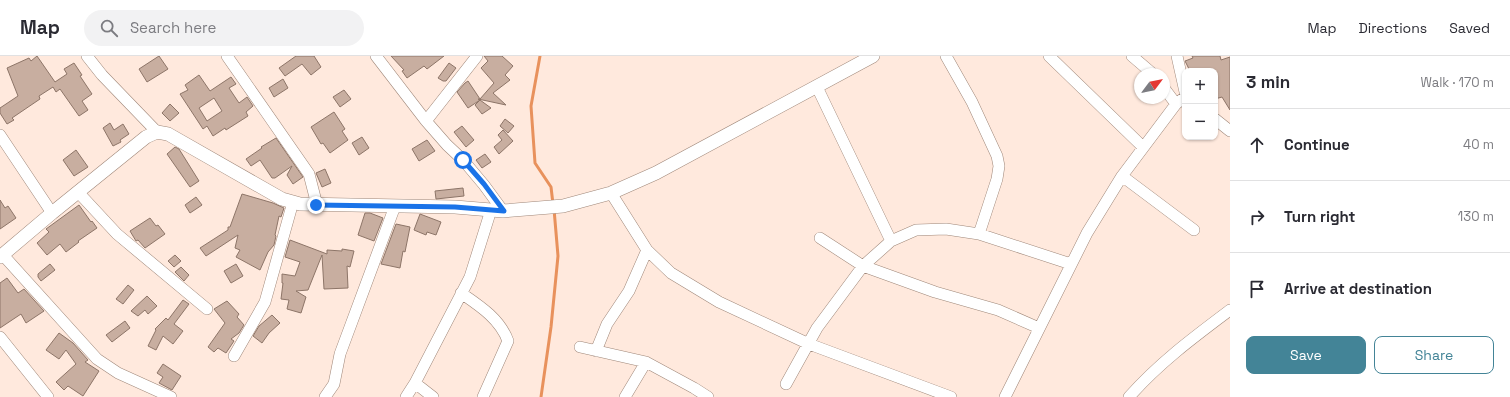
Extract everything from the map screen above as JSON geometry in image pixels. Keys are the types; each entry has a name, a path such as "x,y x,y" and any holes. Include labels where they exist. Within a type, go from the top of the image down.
{"street":[{"path":"87,56 102,75 157,132"},
{"path":"227,56 309,174 316,205"},
{"path":"376,56 446,146 463,160 484,184 497,210 470,277 415,383 406,397"},
{"path":"426,121 477,56"},
{"path":"171,397 118,372 98,360 2,256 52,213 146,137 157,132 168,134 254,184 282,199 293,202 316,205 455,207 497,210 535,209 563,206 611,193 656,172 873,56"},
{"path":"946,56 972,102 997,156 999,166 997,179 979,234"},
{"path":"1049,56 1143,147"},
{"path":"1132,56 1145,68"},
{"path":"1177,56 1182,78"},
{"path":"817,87 891,241"},
{"path":"1005,397 1087,233 1122,176 1181,100 1170,92"},
{"path":"1218,121 1230,131"},
{"path":"0,135 52,213"},
{"path":"1122,176 1194,230"},
{"path":"78,192 117,234 207,309"},
{"path":"611,193 647,250 671,274 719,302 808,344 951,397"},
{"path":"234,356 265,302 293,202"},
{"path":"326,397 334,384 340,354 395,206"},
{"path":"786,384 817,328 863,266 891,241 916,230 946,229 979,234 1071,264"},
{"path":"820,238 863,266 935,292 998,310 1039,328"},
{"path":"596,351 607,324 629,291 647,250"},
{"path":"461,293 486,311 504,331 508,341 485,396"},
{"path":"1129,397 1142,382 1179,348 1230,310"},
{"path":"0,337 48,397"},
{"path":"580,347 646,362 708,397"},
{"path":"625,397 646,362"},
{"path":"415,383 433,397"}],"building":[{"path":"37,56 55,82 67,74 64,69 74,63 82,75 80,76 92,94 82,101 88,110 79,116 60,89 56,92 53,87 39,96 40,99 12,118 14,120 7,124 0,113 0,108 18,96 7,68 29,58 31,61"},
{"path":"159,56 168,69 147,82 139,69"},
{"path":"296,56 314,56 321,67 311,75 302,64 285,76 279,68"},
{"path":"391,56 444,56 427,69 424,66 407,78 402,71 404,70"},
{"path":"484,56 502,56 513,66 505,75 510,80 493,93 506,105 478,99 480,100 468,108 457,92 465,83 468,81 480,99 494,83 481,68 488,61"},
{"path":"1192,56 1220,56 1221,60 1230,57 1230,110 1222,97 1218,98 1218,68 1188,68 1185,61 1193,58"},
{"path":"449,63 456,68 446,81 443,81 438,78"},
{"path":"199,75 210,91 231,77 236,84 229,88 239,103 247,97 253,106 246,112 248,116 226,130 225,128 213,136 207,126 203,129 180,94 188,90 185,85","holes":["214,98 222,111 207,121 199,108"]},
{"path":"283,79 288,88 274,97 269,88"},
{"path":"344,90 351,99 340,107 333,97"},
{"path":"480,100 491,108 482,114 475,105"},
{"path":"170,104 179,113 170,121 162,113"},
{"path":"334,112 345,129 342,131 348,140 330,153 323,143 321,144 311,127"},
{"path":"505,119 514,126 508,133 500,126"},
{"path":"110,123 114,130 123,124 129,134 120,140 121,142 113,146 103,128"},
{"path":"462,126 474,140 466,147 454,132"},
{"path":"503,130 513,141 499,154 494,147 502,140 498,135"},
{"path":"362,137 369,148 359,155 352,143"},
{"path":"276,138 303,177 293,184 287,175 292,166 275,178 272,178 260,160 251,166 246,159 262,148 261,147"},
{"path":"427,140 435,151 419,161 412,149"},
{"path":"175,147 179,149 199,181 190,187 167,154"},
{"path":"76,150 88,167 74,176 63,160"},
{"path":"485,154 491,162 482,168 476,160"},
{"path":"325,169 331,183 322,187 316,173"},
{"path":"463,188 464,196 436,199 435,191"},
{"path":"242,194 273,203 284,208 281,217 279,216 274,245 268,252 260,270 236,257 240,250 235,248 238,235 206,256 200,248 228,230"},
{"path":"196,197 202,205 190,213 185,205"},
{"path":"0,200 5,208 8,206 16,218 0,229"},
{"path":"79,205 97,228 78,241 79,242 66,252 60,244 47,255 37,243 49,232 46,229"},
{"path":"365,213 370,213 383,218 374,241 358,235"},
{"path":"420,214 441,222 436,235 427,232 426,235 414,230"},
{"path":"150,218 165,234 145,248 138,240 136,241 130,231"},
{"path":"396,224 410,227 400,268 381,264"},
{"path":"290,240 327,254 327,250 342,251 342,249 354,251 350,267 347,266 348,288 324,289 322,255 308,290 296,291 306,297 301,313 287,309 289,300 281,299 283,283 282,274 295,276 300,262 285,257"},
{"path":"175,255 181,261 174,267 168,261"},
{"path":"50,264 55,270 41,281 38,274"},
{"path":"236,264 243,276 231,283 224,271"},
{"path":"181,267 189,275 184,281 175,272"},
{"path":"7,278 18,293 24,289 44,311 26,323 21,314 0,328 0,283"},
{"path":"128,285 134,290 123,304 116,299"},
{"path":"147,296 157,306 148,314 145,310 138,316 131,311"},
{"path":"183,300 189,304 174,324 183,331 173,344 163,336 156,350 148,346 156,330 155,329 166,318 168,320"},
{"path":"227,301 239,314 237,317 244,325 239,333 231,339 234,341 226,353 218,348 214,352 208,347 225,323 214,309"},
{"path":"272,315 280,323 269,333 262,343 253,336 259,326"},
{"path":"125,321 130,328 112,342 106,335"},
{"path":"59,333 73,343 88,360 85,362 99,371 83,396 68,386 64,390 56,382 76,364 66,350 59,359 46,350"},
{"path":"163,364 181,376 172,390 159,383 163,377 157,373"}],"waterway":[{"path":"540,56 531,106 535,163 551,187 553,204"},
{"path":"541,397 551,327 558,256 554,209"}],"route":[{"path":"316,205 455,207 504,211 484,184 463,160"}]}
